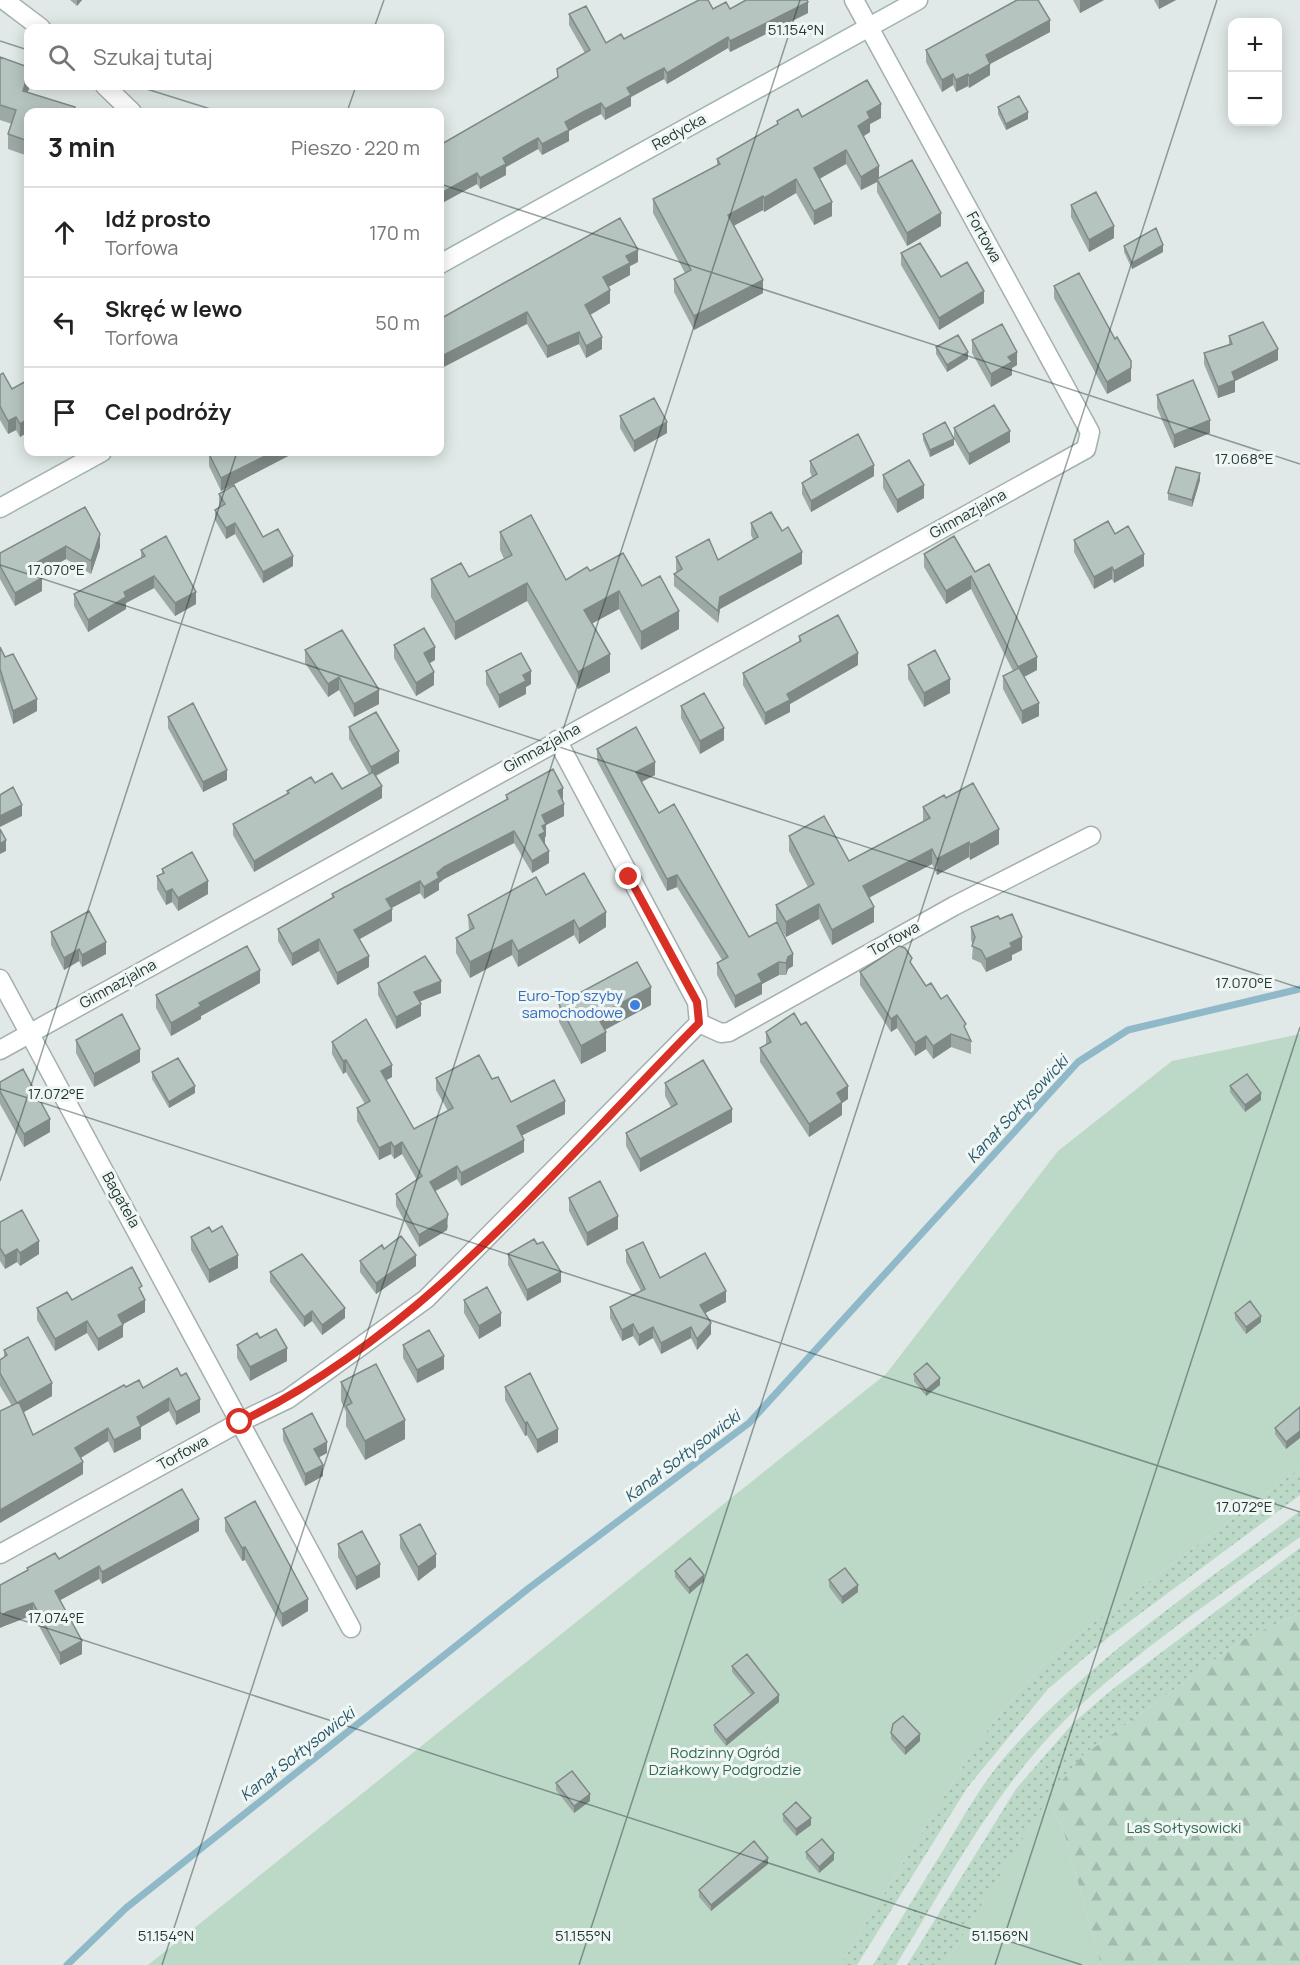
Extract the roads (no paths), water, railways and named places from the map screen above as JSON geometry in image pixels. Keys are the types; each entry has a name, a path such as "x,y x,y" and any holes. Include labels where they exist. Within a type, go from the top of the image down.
{"street":[{"path":"4,0 36,24"},
{"name":"Fortowa","path":"854,0 1090,432 1086,449"},
{"name":"Redycka","path":"444,262 918,0"},
{"path":"109,90 128,108"},
{"name":"Gimnazjalna","path":"0,1050 1086,449"},
{"path":"0,508 95,456"},
{"path":"557,740 697,1002 699,1023"},
{"name":"Torfowa","path":"0,1554 240,1422 288,1399 426,1299 699,1023 721,1033 729,1032 954,906 1091,836"},
{"name":"Bagatela","path":"0,979 351,1628"}],"waterway":[{"name":"Kanał Sołtysowicki","path":"67,1965 126,1908 529,1588 749,1423 1078,1062 1128,1030 1300,989"}],"place":[{"name":"Euro-Top szyby samochodowe","path":"635,1005"}],"park label":[{"name":"Rodzinny Ogród Działkowy Podgrodzie","path":"725,1762"},
{"name":"Las Sołtysowicki","path":"1184,1828"}]}
